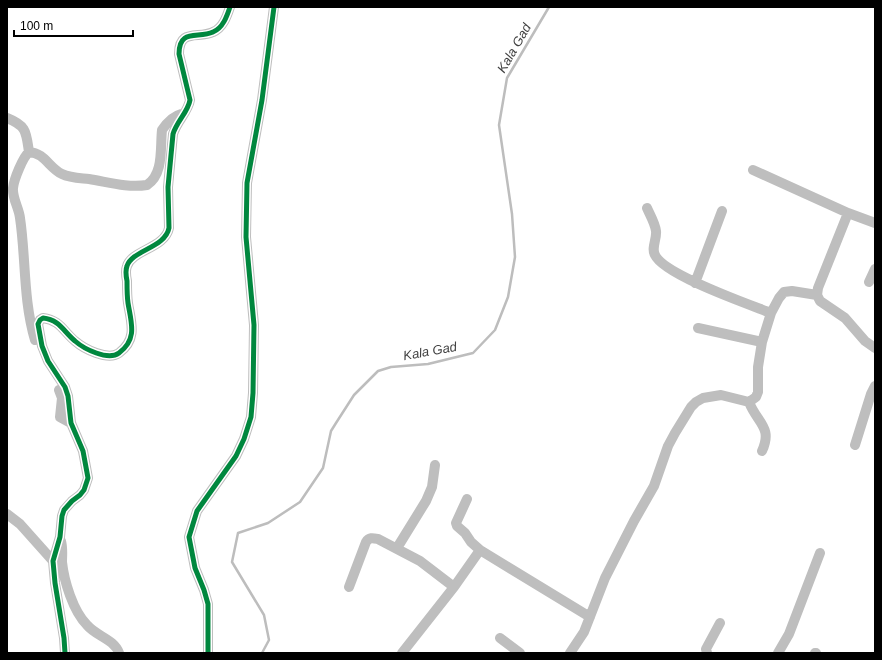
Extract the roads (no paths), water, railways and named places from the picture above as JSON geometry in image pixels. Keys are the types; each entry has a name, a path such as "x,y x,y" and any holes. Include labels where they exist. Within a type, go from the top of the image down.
{"street":[{"path":"65,653 53,561 60,537 64,510 84,490 88,478 83,451 71,422 68,396 48,361 42,346 38,324 43,318 55,321 75,341 100,355 111,357 118,354 128,345 132,335 132,327 128,302 127,264 135,257 164,239 168,234 168,187 171,144 175,126 189,106 190,100 179,54 179,47 181,41 190,36 213,32 220,27 230,7"},
{"path":"208,653 208,604 195,568 189,537 197,511 236,456 244,439 251,417 253,393 254,324 246,237 247,183 262,100 274,7"},
{"path":"29,152 40,155 60,174 63,175 121,185 147,186 155,179 157,172 162,130 176,116 183,115"},
{"path":"7,118 14,121 24,129 29,152"},
{"path":"29,152 25,156 20,169 14,187 14,193 20,216 30,321 42,362 56,384 62,398 60,418 71,422"},
{"path":"753,170 848,214 875,223"},
{"path":"647,208 656,230 653,252 660,262 695,283 771,313"},
{"path":"695,283 722,211"},
{"path":"848,214 818,288 817,295 820,301 845,318 865,341 875,348"},
{"path":"869,282 875,269"},
{"path":"749,402 756,397 758,392 758,367 762,342 771,313 778,298 784,292 792,291 817,295"},
{"path":"698,328 762,342"},
{"path":"855,445 871,394 875,386"},
{"path":"570,653 584,632 605,578 654,486 668,446 691,407 703,398 721,394 749,402 765,429 767,436 762,451"},
{"path":"396,548 426,501 432,487 435,465"},
{"path":"467,499 456,523 471,542 480,550 590,617"},
{"path":"7,514 20,524 53,561"},
{"path":"60,537 63,548 62,562 65,579 78,614 87,626 113,643 117,647 119,653"},
{"path":"349,587 368,539 373,538 378,539 420,561 454,587"},
{"path":"402,653 454,587 480,550"},
{"path":"778,653 788,634 820,553"},
{"path":"707,653 706,649 720,623"},
{"path":"500,638 520,653"}],"waterway":[{"name":"Kala Gad","path":"262,653 269,640 264,615 232,562 238,533 268,523 300,502 323,468 331,431 354,395 378,371 391,367 428,364 473,353 495,330 508,297 515,257 512,214 499,125 507,78 549,7"}]}
